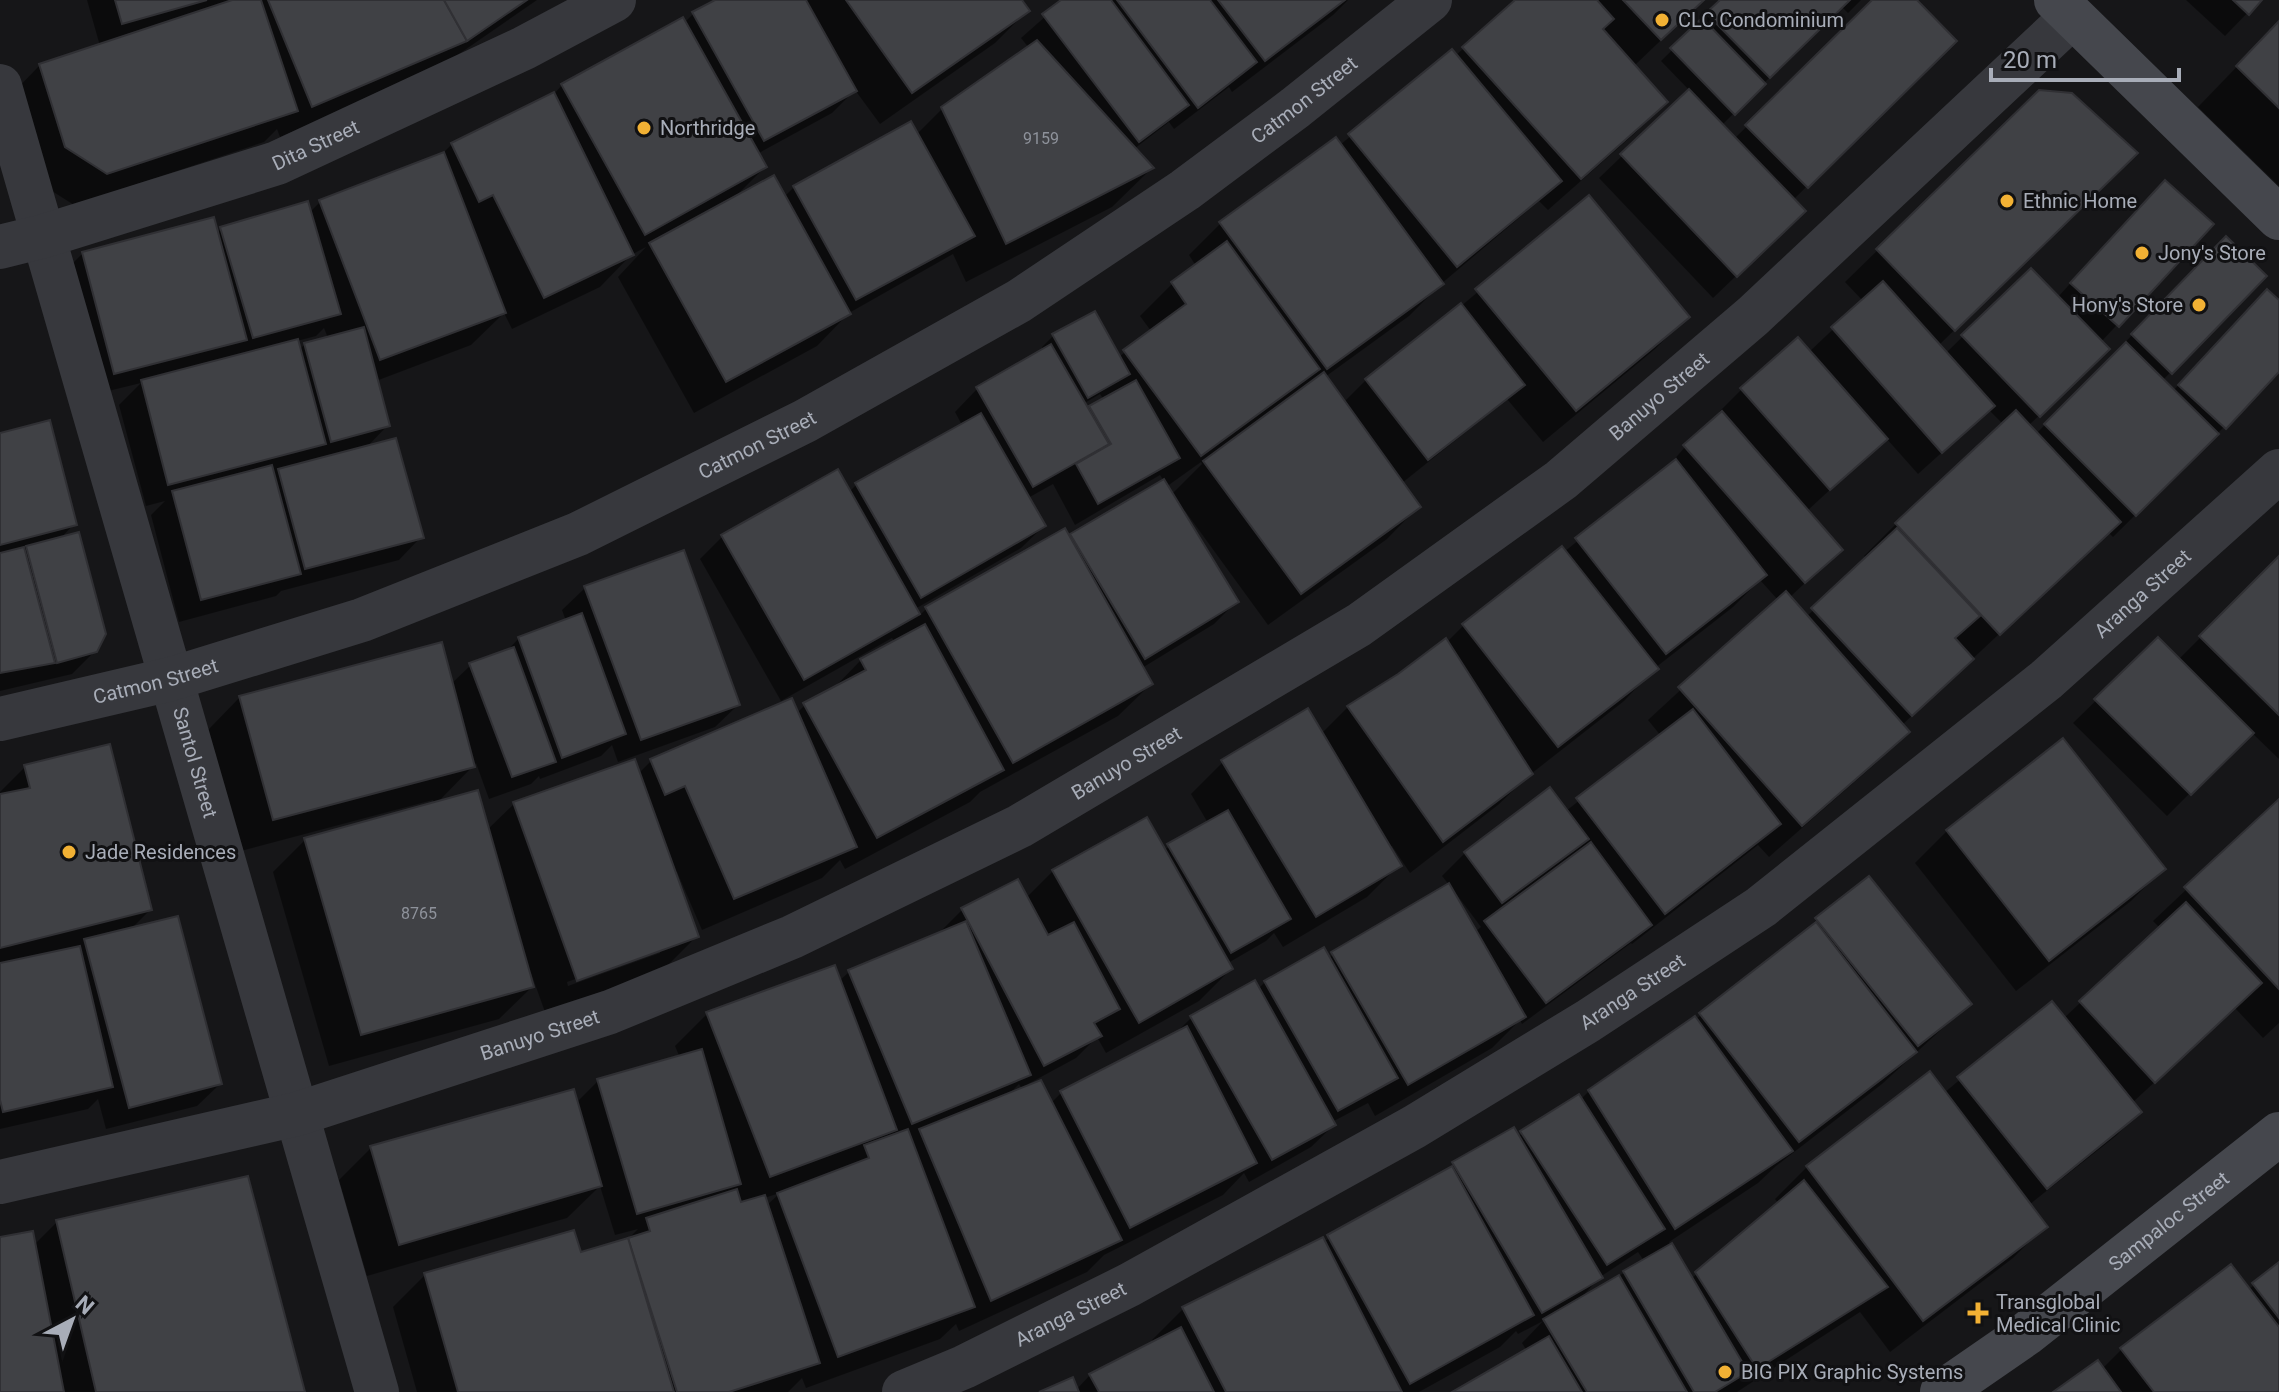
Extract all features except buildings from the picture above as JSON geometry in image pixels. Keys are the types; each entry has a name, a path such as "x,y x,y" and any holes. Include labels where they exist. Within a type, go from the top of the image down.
{"street":[{"name":"Dita Street","path":"0,247 277,163 524,48 614,0"},
{"name":"Catmon Street","path":"0,719 171,679 362,620 578,534 805,421 1019,301 1185,190 1295,108 1430,0"},
{"path":"2064,8 2279,218"},
{"name":"Banuyo Street","path":"0,1182 297,1114 610,1012 792,937 1020,826 1359,625 1549,490 1753,316 2064,8"},
{"name":"Santol Street","path":"0,86 377,1392"},
{"name":"Aranga Street","path":"904,1392 964,1367 1129,1285 1374,1150 1588,1021 1761,907 2046,680 2279,471"},
{"name":"Sampaloc Street","path":"1942,1392 2026,1334 2279,1134"}],"place":[{"name":"CLC Condominium","path":"1662,20"},
{"name":"Northridge","path":"644,128"},
{"name":"Ethnic Home","path":"2007,201"},
{"name":"Jony's Store","path":"2142,253"},
{"name":"Hony's Store","path":"2199,305"},
{"name":"Jade Residences","path":"69,852"},
{"name":"Transglobal Medical Clinic","path":"1978,1313"},
{"name":"BIG PIX Graphic Systems","path":"1725,1372"}]}
